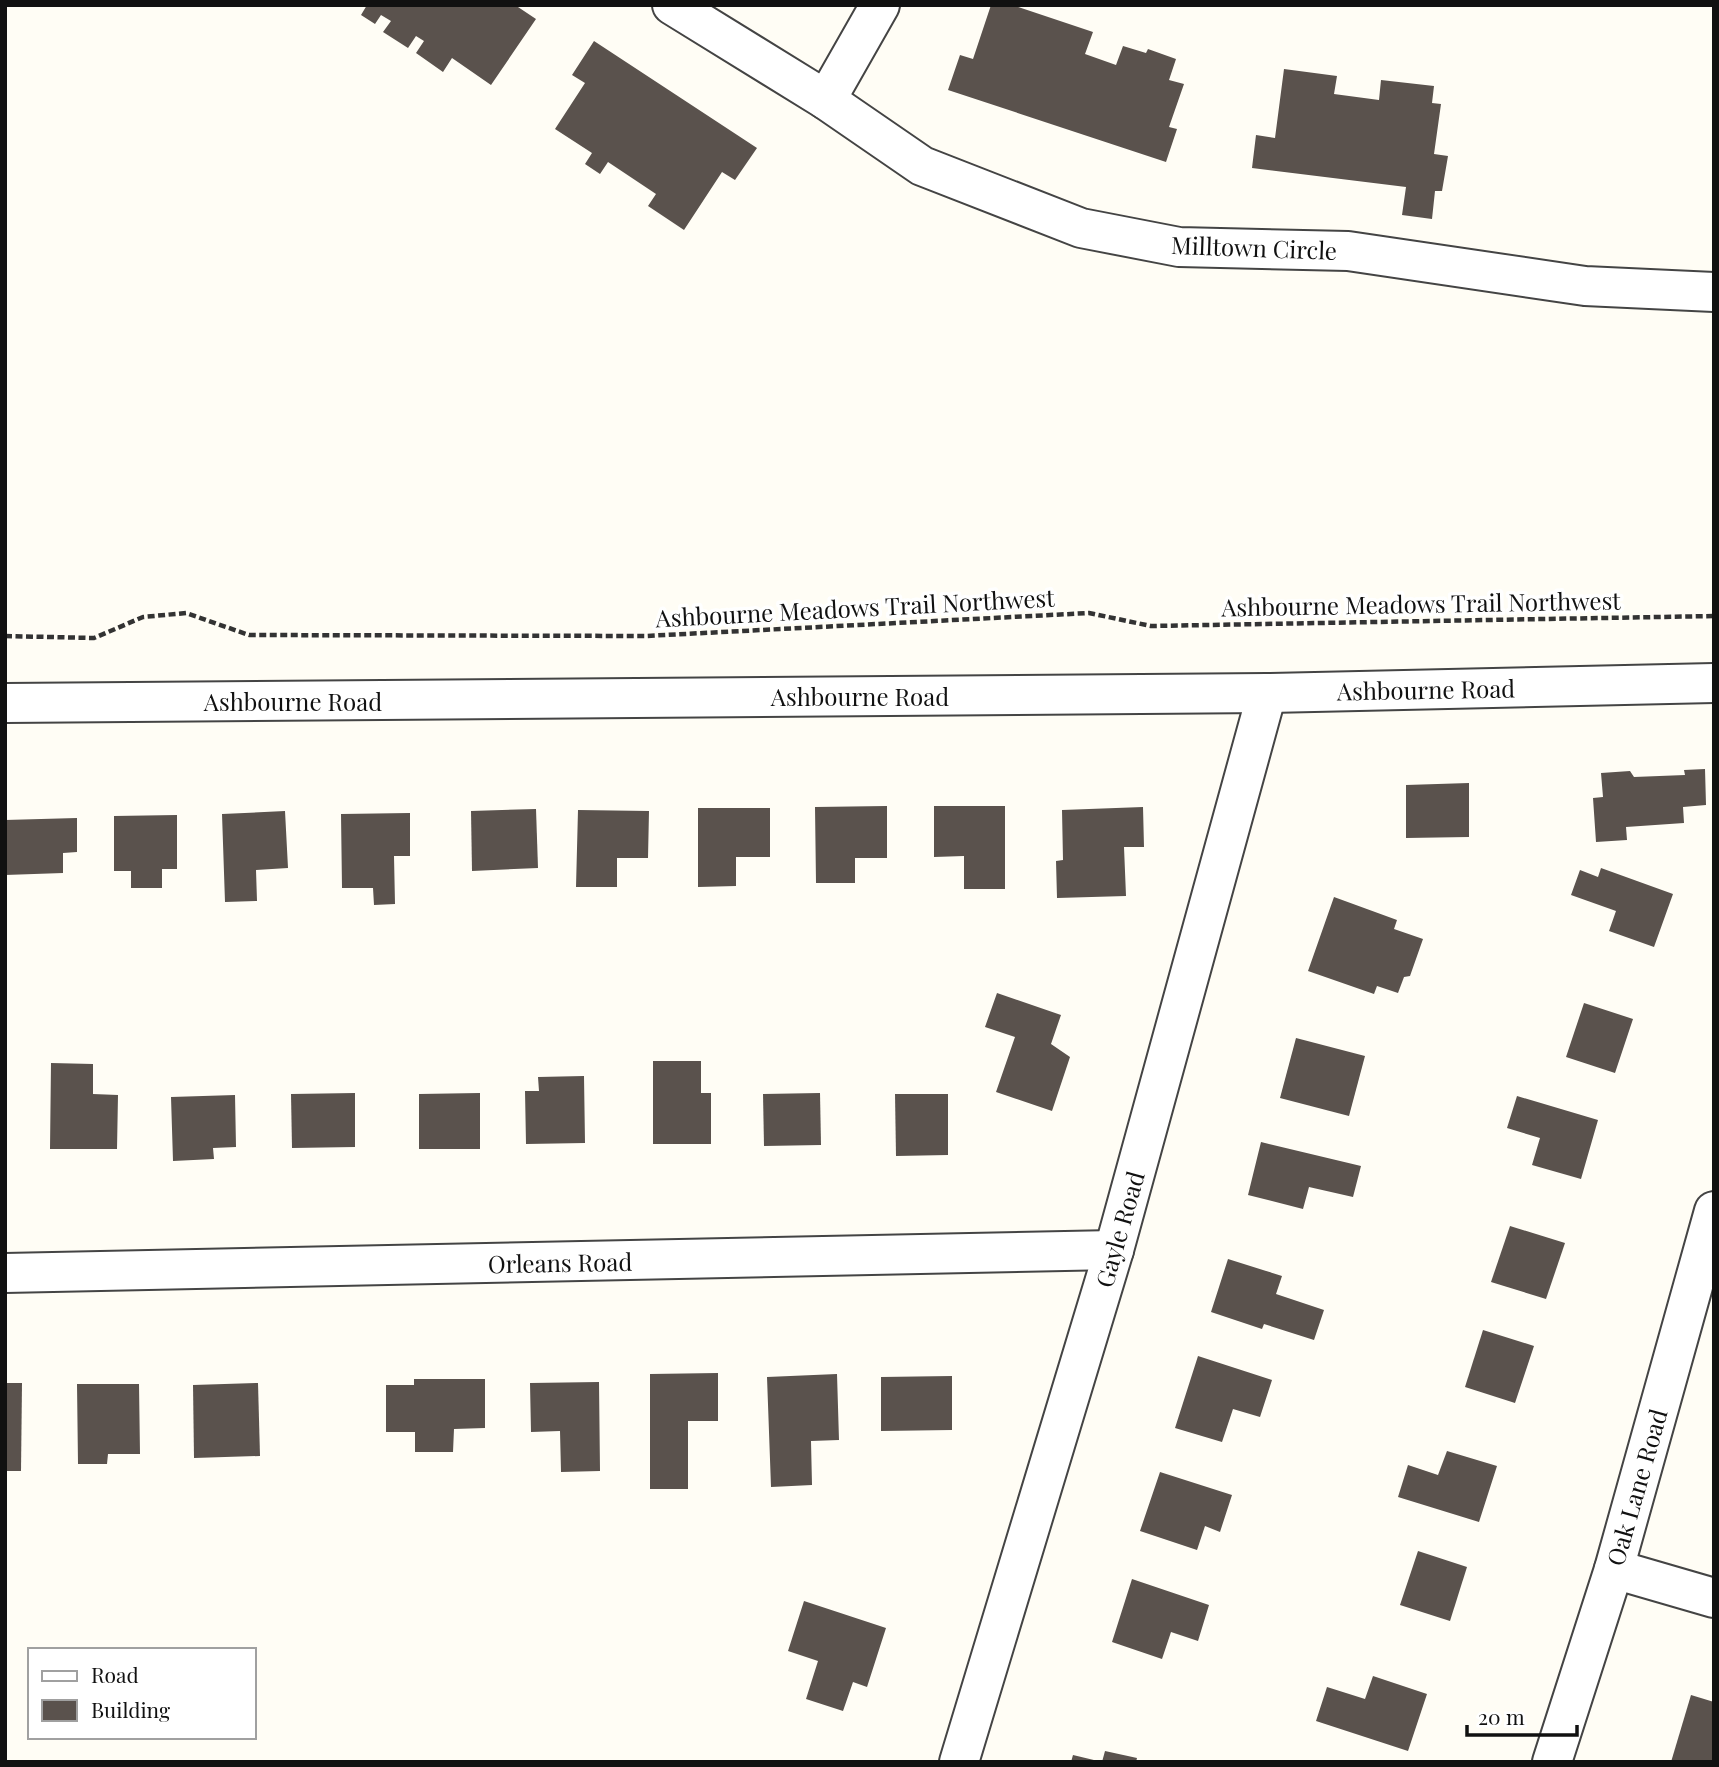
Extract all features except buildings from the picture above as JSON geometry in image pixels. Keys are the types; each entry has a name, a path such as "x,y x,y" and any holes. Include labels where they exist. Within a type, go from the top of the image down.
{"street":[{"name":"Milltown Circle","path":"672,5 826,100 922,166 1081,228 1179,247 1348,251 1585,286 1714,292"},
{"path":"826,100 880,5"},
{"name":"Ashbourne Road","path":"5,703 1267,693 1714,683"},
{"name":"Gayle Road","path":"959,1762 1114,1250 1267,693"},
{"name":"Oak Lane Road","path":"1552,1762 1614,1569 1714,1211"},
{"name":"Orleans Road","path":"5,1273 1114,1250"},
{"path":"1614,1569 1714,1598"}],"path":[{"name":"Ashbourne Meadows Trail Northwest","path":"5,636 94,638 142,617 186,613 249,635 619,636 1089,613 1151,626 1714,616"}]}
